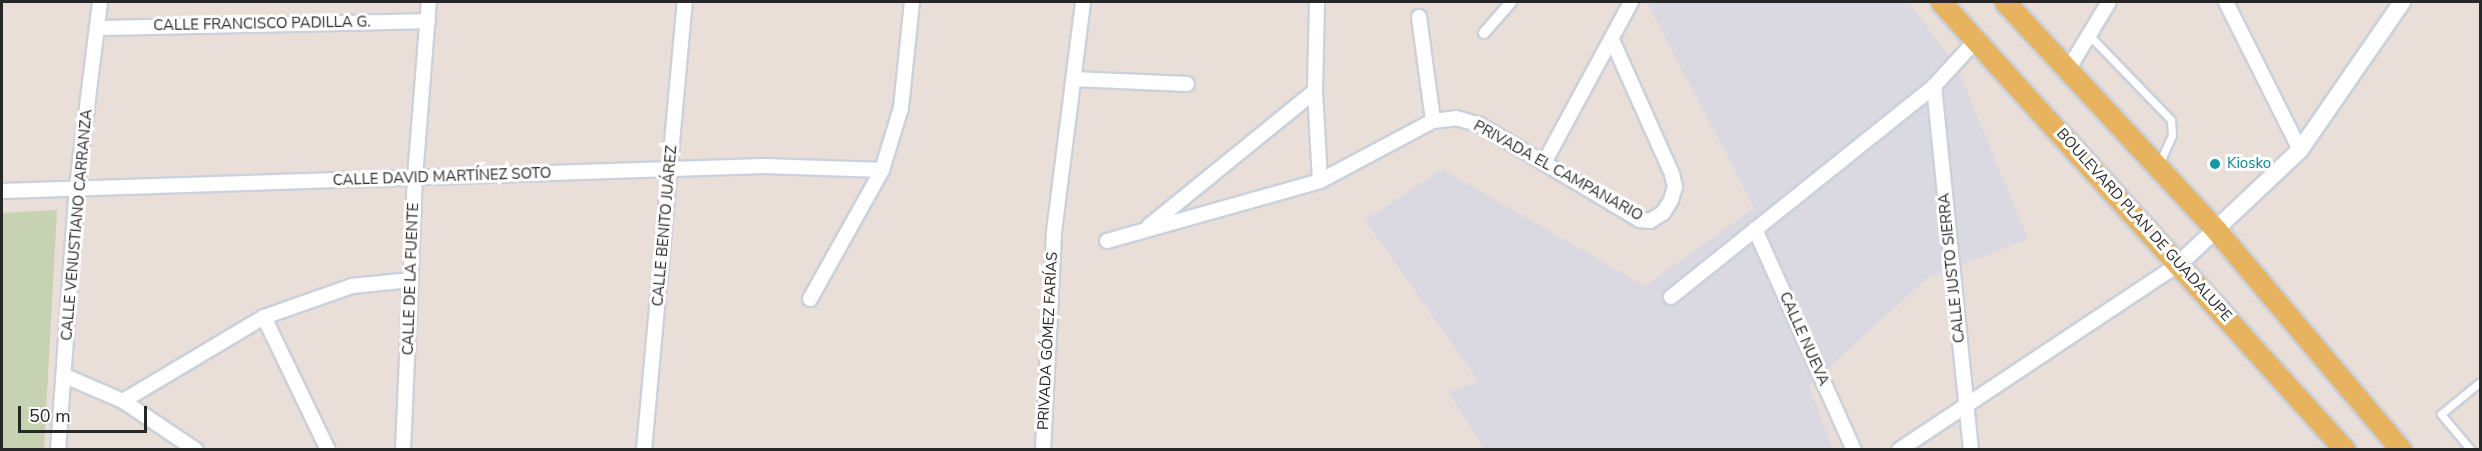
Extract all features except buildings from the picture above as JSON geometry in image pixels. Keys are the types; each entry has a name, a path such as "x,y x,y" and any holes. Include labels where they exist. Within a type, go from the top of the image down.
{"main road":[{"name":"BOULEVARD PLAN DE GUADALUPE","path":"1941,2 1977,39 2345,450"},
{"path":"2005,2 2069,68 2216,230 2401,450"}],"street":[{"name":"CALLE VENUSTIANO CARRANZA","path":"58,450 77,187 100,2"},
{"name":"CALLE DE LA FUENTE","path":"403,450 415,178 429,2"},
{"name":"CALLE BENITO JUÁREZ","path":"644,450 685,2"},
{"path":"810,299 882,170 901,108 912,2"},
{"name":"PRIVADA GÓMEZ FARÍAS","path":"1042,450 1054,232 1083,2"},
{"path":"1317,2 1315,92 1320,181"},
{"path":"1484,33 1511,2"},
{"path":"1544,163 1631,2"},
{"path":"2069,68 2109,2"},
{"path":"1899,450 2179,264 2300,150 2402,2"},
{"path":"2231,5 2300,150"},
{"path":"1419,17 1433,120"},
{"name":"CALLE FRANCISCO PADILLA G.","path":"97,28 428,21"},
{"path":"1671,297 1934,86 1977,39"},
{"name":"PRIVADA EL CAMPANARIO","path":"1107,242 1320,181 1433,120 1456,118 1480,125 1640,220 1650,221 1663,213 1671,200 1675,187 1672,174 1611,40"},
{"path":"1074,79 1187,84"},
{"name":"CALLE JUSTO SIERRA","path":"1934,86 1971,450"},
{"path":"1144,231 1315,92"},
{"name":"CALLE DAVID MARTÍNEZ SOTO","path":"2,191 821,166 882,170"},
{"name":"CALLE NUEVA","path":"1755,229 1854,450"},
{"path":"123,401 264,317 352,286 411,280"},
{"path":"264,317 328,450"},
{"path":"65,376 123,401 196,450"}],"lane":[{"path":"2089,35 2171,120 2172,135 2158,166"},
{"path":"2471,450 2440,414 2481,382"}],"shaded area":[{"path":"1647,2 1909,2 1958,69 2028,239 1926,279 1809,386 1832,447 1829,449 1485,450 1448,392 1479,382 1365,220 1442,169 1645,286 1754,208"}],"green space":[{"path":"57,210 44,449 2,449 2,213"}],"place":[{"name":"Kiosko","path":"2215,164"}]}
